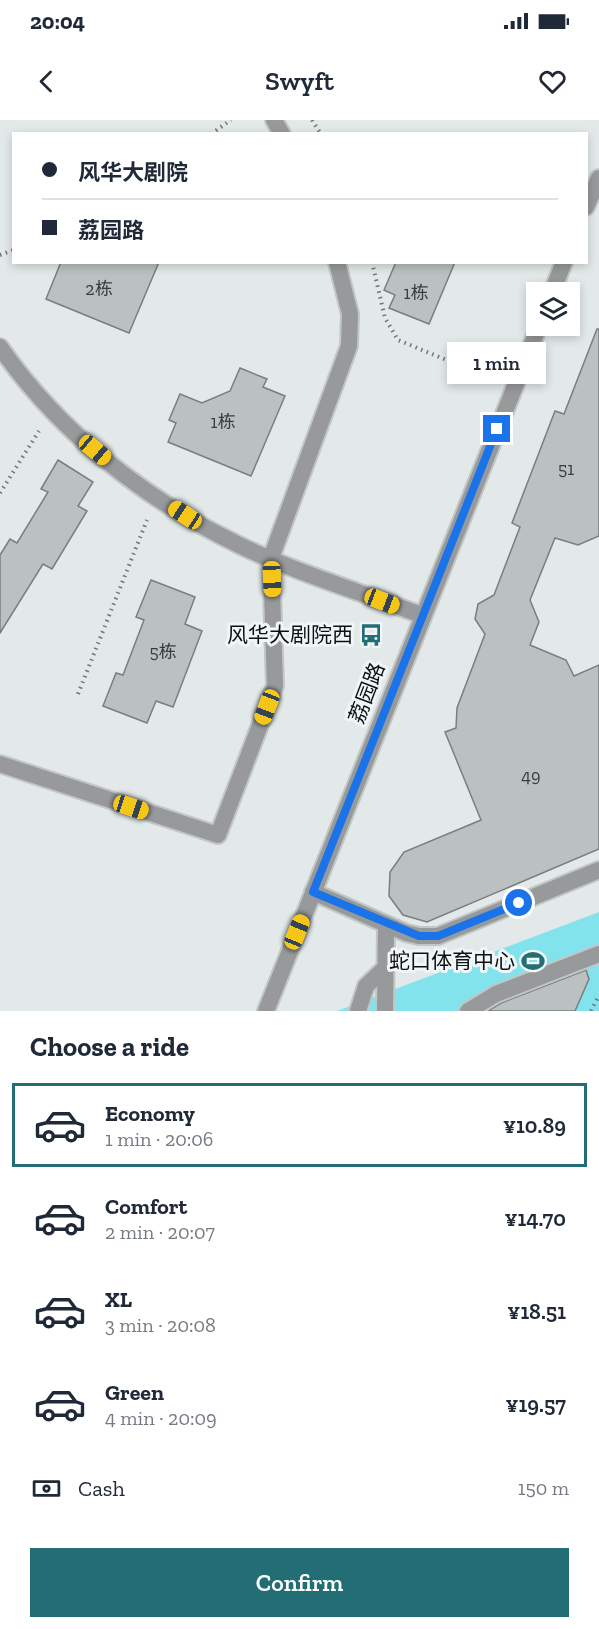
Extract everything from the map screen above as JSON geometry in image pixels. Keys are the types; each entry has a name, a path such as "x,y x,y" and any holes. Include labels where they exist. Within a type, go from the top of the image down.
{"street":[{"path":"588,203 599,178"},
{"path":"0,764 218,835 275,686 271,558 349,346 350,314 338,264"},
{"path":"556,282 563,264"},
{"name":"荔园路","path":"266,1011 421,615 535,336"},
{"path":"0,347 52,410 120,472 156,497 200,524 271,558 421,615"},
{"path":"313,892 419,936 438,936 599,870"},
{"path":"385,1011 386,924"},
{"path":"468,1011 496,994 599,954"},
{"path":"358,1011 366,986 386,967"}],"path":[{"path":"215,132 231,120"},
{"path":"372,264 384,318 398,340 473,371"},
{"path":"0,493 52,410"},
{"path":"78,693 156,497"},
{"path":"591,1011 599,995"}],"shaded area":[{"name":"蛇口体育中心","path":"599,912 599,1011 337,1011"}],"building":[{"path":"60,264 158,264 129,333 46,299"},
{"path":"395,264 454,264 429,324 389,308 395,295 384,290"},
{"path":"597,329 599,329 599,536 578,545 555,538 530,600 539,622 530,645 566,660 574,676 599,665 599,849 427,922 403,915 389,896 390,872 404,852 481,820 445,732 456,728 457,708 485,634 475,619 478,604 494,595 520,527 512,523 555,411 564,414"},
{"path":"240,368 267,379 263,387 285,396 251,476 168,442 176,423 169,420 180,394 202,403 230,391"},
{"path":"58,460 93,482 78,506 87,511 52,569 43,564 0,633 0,555 10,539 17,543 48,492 41,489"},
{"path":"151,580 195,597 185,624 202,631 173,707 156,701 147,723 103,706 116,673 123,675 144,620 136,617"},
{"path":"586,970 589,979 575,1011 488,1011 501,1003"}],"place":[{"name":"风华大剧院西","path":"371,635"},
{"name":"蛇口体育中心","path":"533,961"}],"route":[{"path":"497,429 421,615 313,892 406,933 419,936 438,936 519,903"}]}
